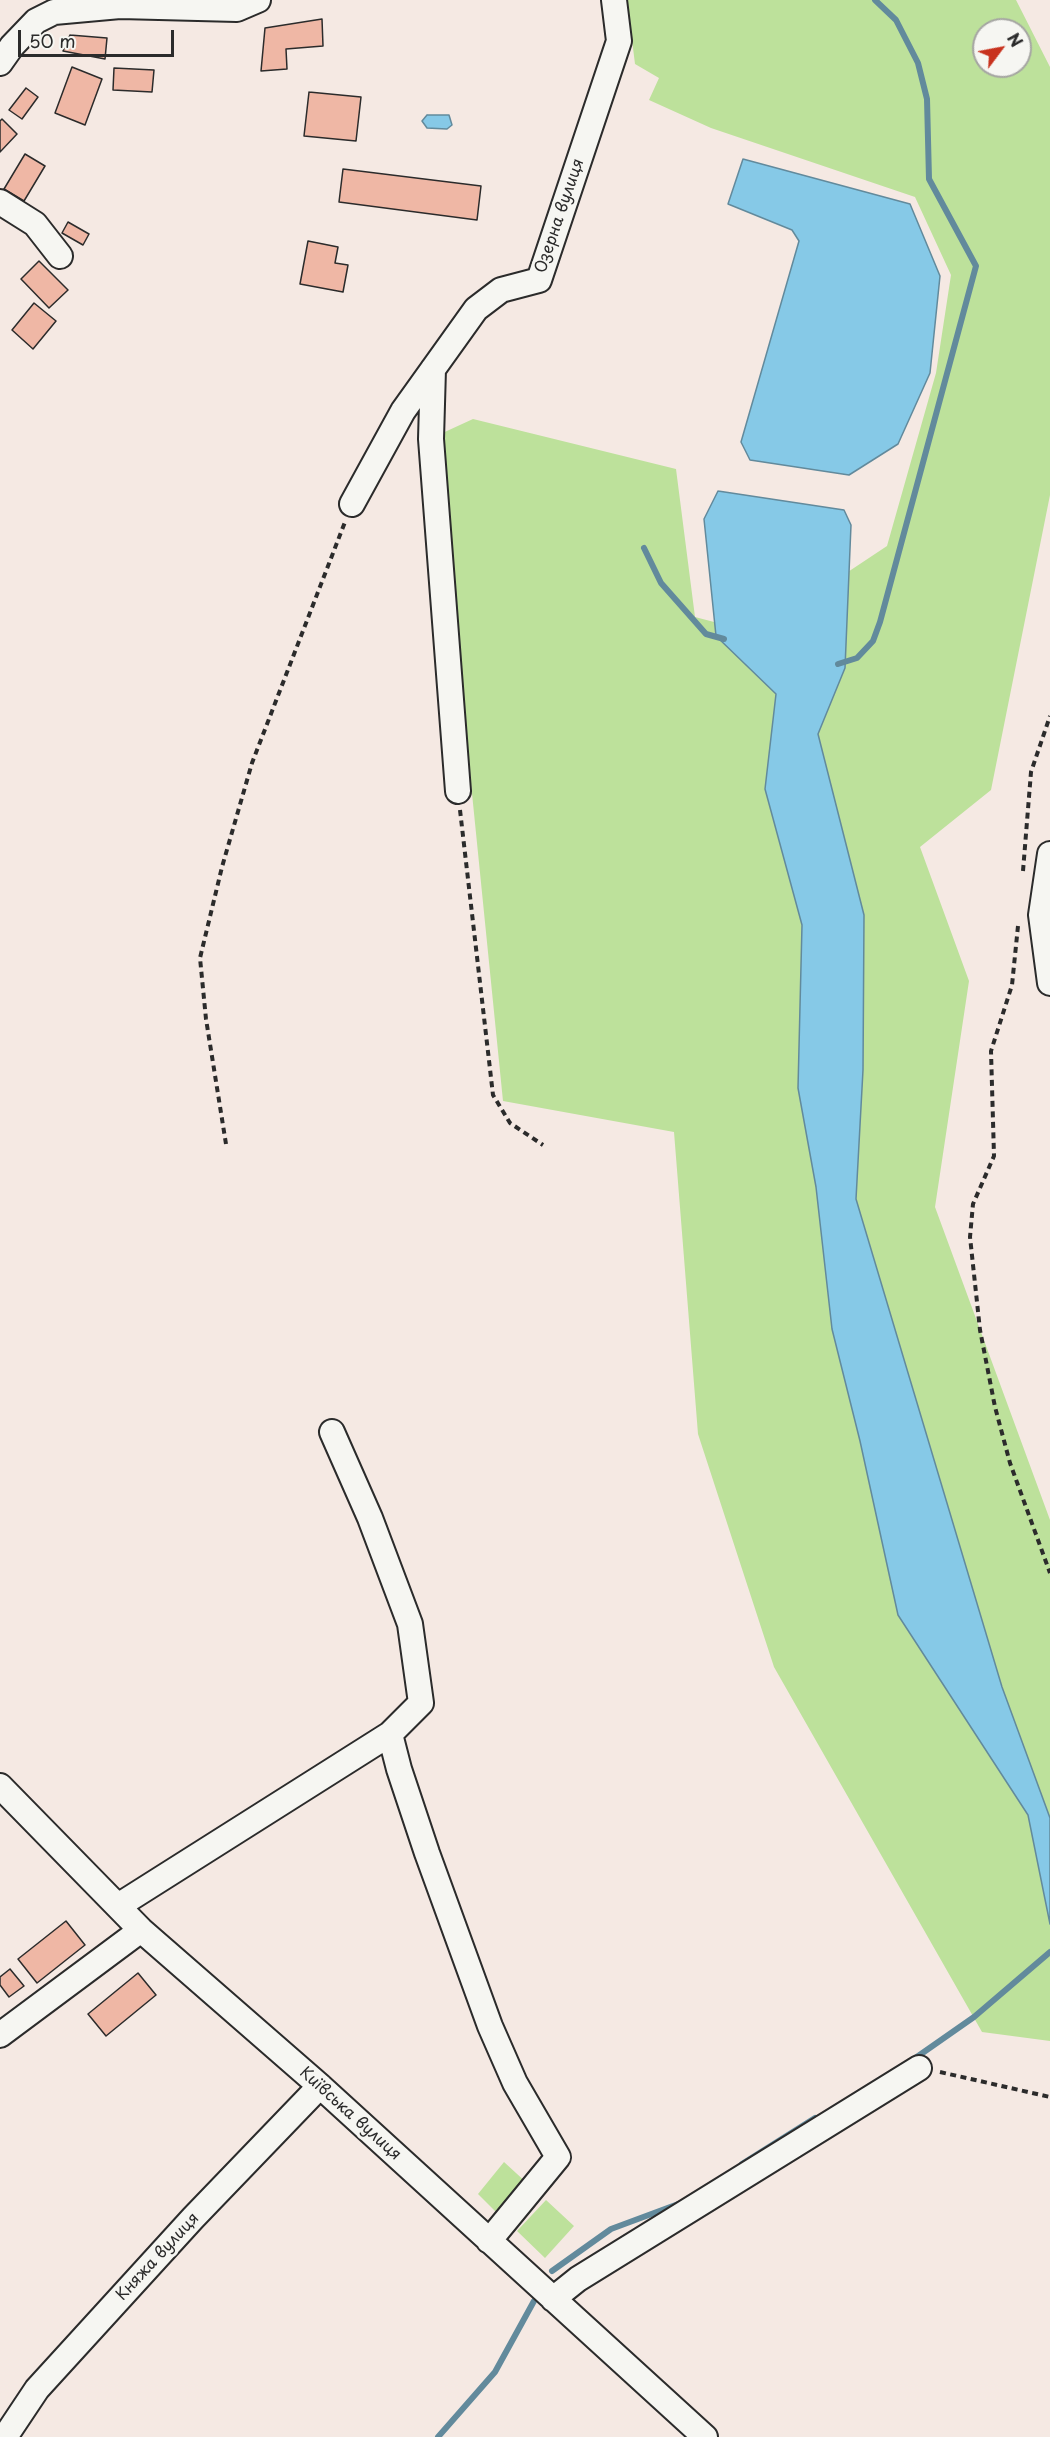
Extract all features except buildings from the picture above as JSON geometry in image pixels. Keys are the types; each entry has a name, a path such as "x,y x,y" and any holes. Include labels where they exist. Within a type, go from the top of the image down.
{"street":[{"path":"0,63 12,45 55,6 237,9 258,0"},
{"name":"Озерна вулиця","path":"352,504 403,411 476,309 501,290 539,280 619,41 614,0"},
{"path":"0,202 35,224 60,256"},
{"path":"433,369 431,439 458,791"},
{"path":"1050,854 1041,915 1050,983"},
{"path":"118,1906 390,1734 422,1703 410,1624 370,1518 332,1432"},
{"path":"390,1734 427,1853 490,2026 515,2083 558,2157 489,2241"},
{"name":"Київська вулиця","path":"0,1786 141,1930 320,2086 705,2437"},
{"path":"0,2035 141,1930"},
{"path":"554,2299 578,2279 919,2068"},
{"name":"Княжа вулиця","path":"5,2437 37,2389 193,2218 320,2086"}],"path":[{"path":"226,1144 206,1019 200,958 222,867 252,763 352,504"},
{"path":"1022,883 1031,772 1050,716"},
{"path":"458,791 493,1095 510,1123 543,1145"},
{"path":"1019,917 1012,985 991,1052 994,1156 973,1204 970,1237 980,1330 995,1407 1010,1463 1050,1573"},
{"path":"919,2068 1050,2097"}],"green space":[{"path":"627,0 1016,0 1025,18 972,18 972,78 1032,78 1032,32 1050,67 1050,495 991,790 920,847 969,981 935,1207 1050,1520 1050,2041 982,2032 774,1667 698,1434 674,1132 503,1101 436,436 473,419 676,469 695,617 756,633 887,546 936,373 951,275 915,197 711,128 649,100 659,78 635,64"},
{"path":"504,2162 528,2184 501,2217 478,2194"},
{"path":"546,2200 574,2226 545,2258 517,2231"}],"water":[{"path":"427,115 449,115 452,125 447,129 427,128 422,121"},
{"path":"743,159 910,204 940,276 930,373 898,444 849,475 750,460 741,442 799,241 792,230 728,204"},
{"path":"718,491 844,510 851,525 845,668 818,734 864,915 863,1070 856,1199 1002,1687 1050,1818 1050,1924 1028,1815 898,1615 860,1441 832,1329 816,1187 798,1088 802,925 765,789 776,694 716,636 704,519"}],"waterway":[{"path":"838,664 857,658 873,641 880,622 976,266 929,179 927,99 918,63 896,20 875,0"},
{"path":"644,548 661,583 706,634 724,639"},
{"path":"911,2061 974,2017 1050,1952"},
{"path":"742,2164 815,2118"},
{"path":"552,2271 611,2229 681,2203"},
{"path":"438,2437 495,2372 534,2301"}]}
